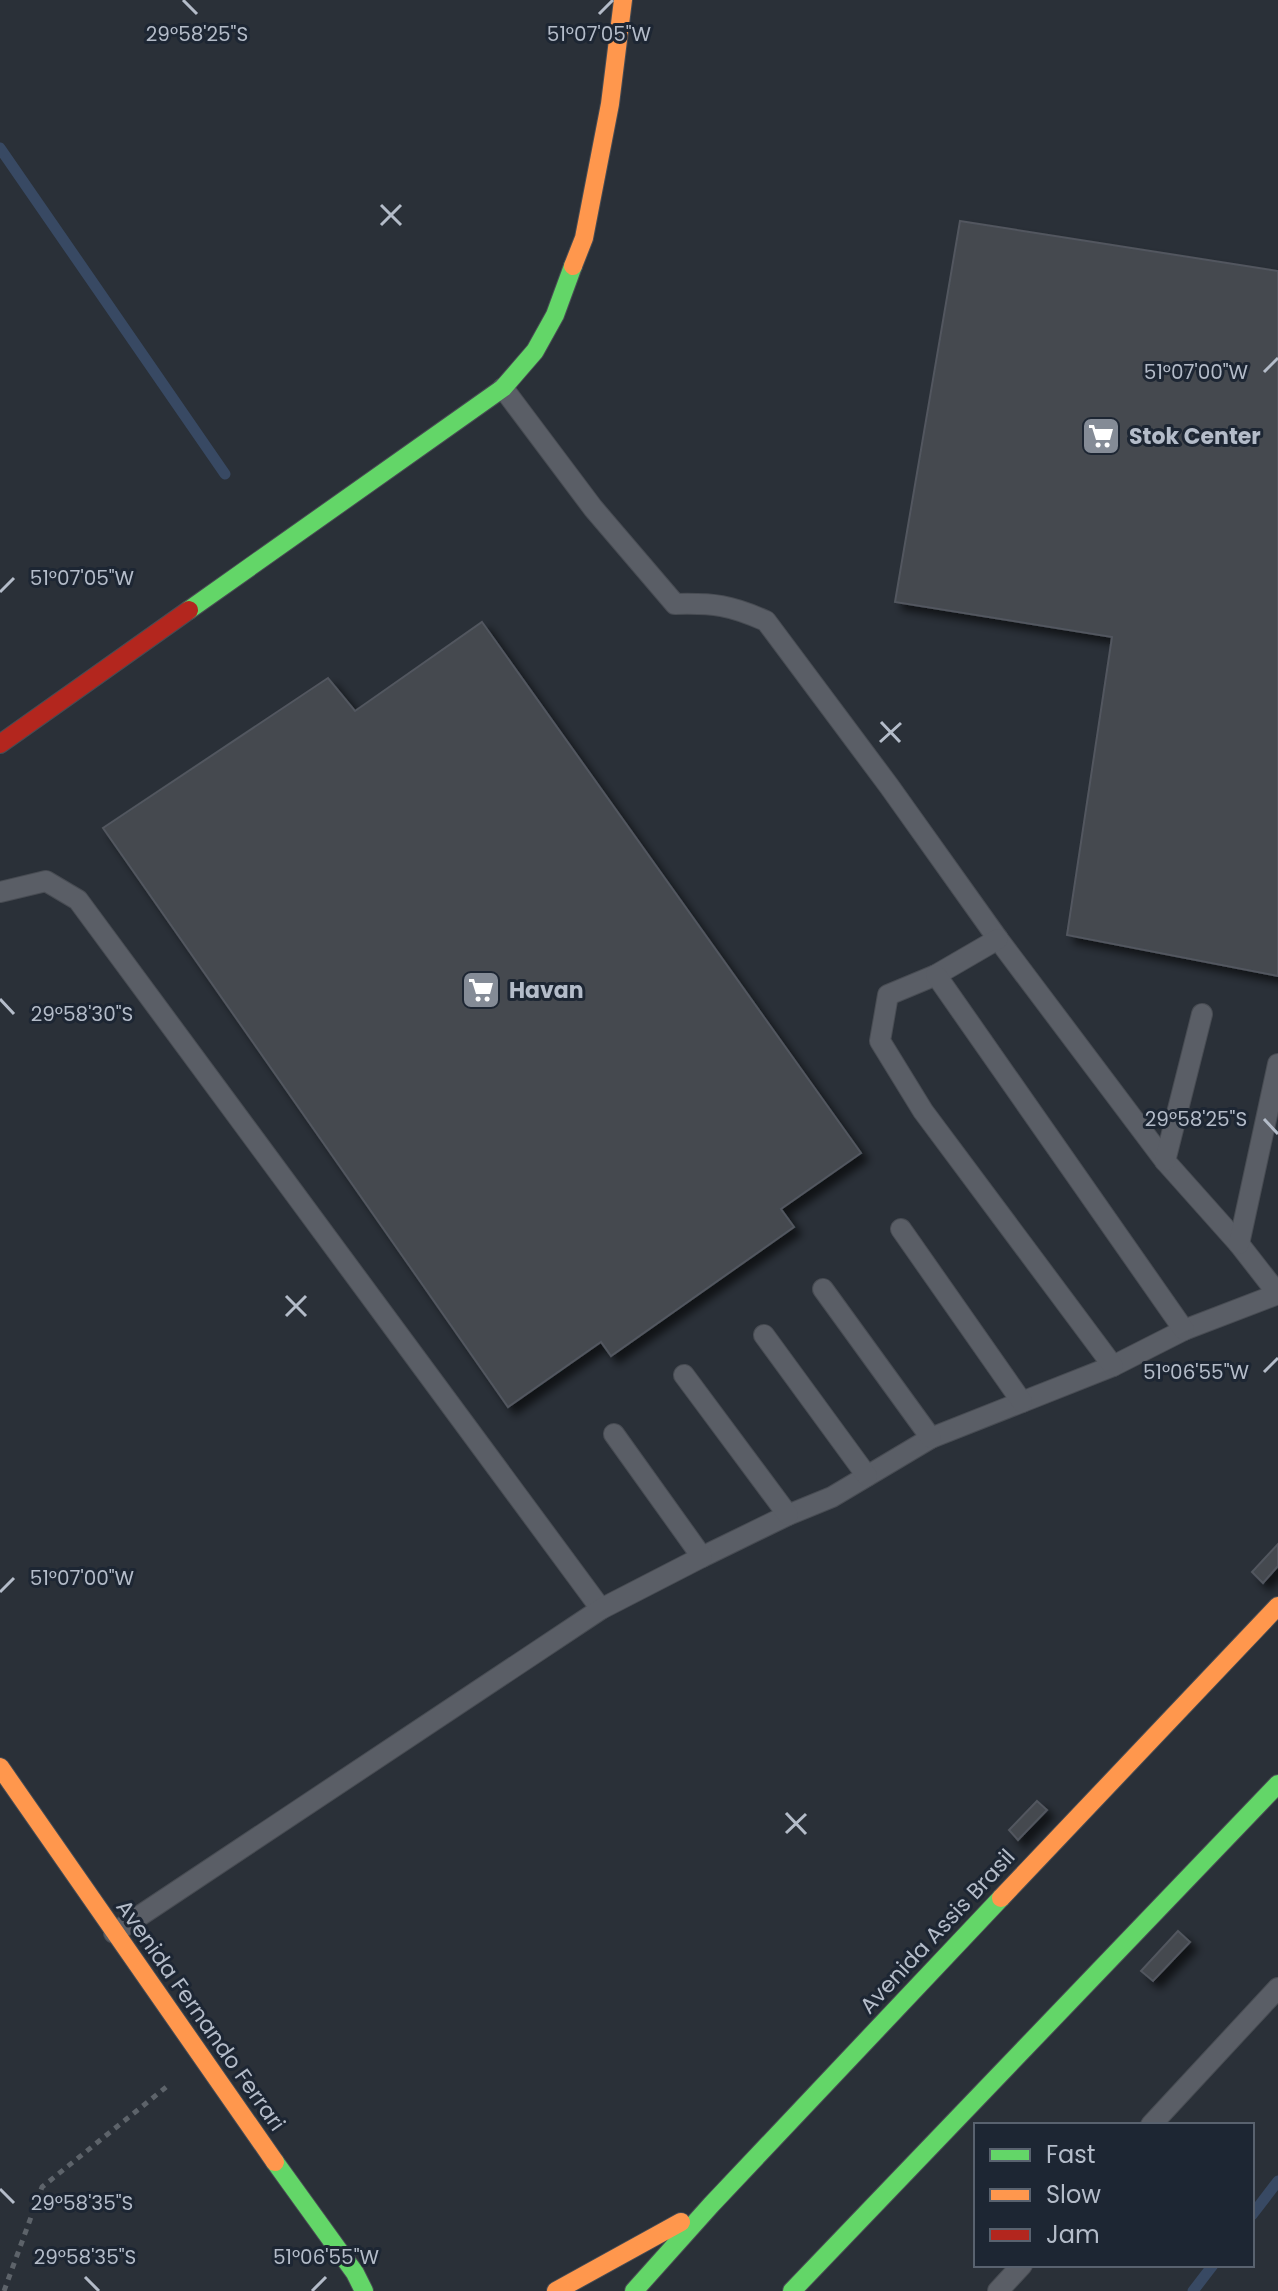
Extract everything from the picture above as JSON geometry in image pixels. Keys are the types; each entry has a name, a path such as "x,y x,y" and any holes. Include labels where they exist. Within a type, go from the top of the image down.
{"main road":[{"path":"0,744 503,388 535,351 555,315 584,238 610,104 623,0"},
{"name":"Avenida Assis Brasil","path":"634,2291 711,2205 1278,1606"},
{"name":"Avenida Fernando Ferrari","path":"0,1767 201,2059 355,2273 364,2291"},
{"path":"792,2291 1278,1784"},
{"path":"556,2291 711,2205"}],"lane":[{"path":"114,1933 601,1609 788,1515 832,1497 931,1438 1113,1366 1184,1330 1278,1294 1239,1244 1165,1161 766,621 735,607 675,604 593,508 503,388"},
{"path":"0,892 46,881 78,900 601,1609"},
{"path":"998,939 936,975 888,995 880,1041 923,1111 1113,1366"},
{"path":"936,975 1184,1330"},
{"path":"1165,1161 1202,1014"},
{"path":"1239,1244 1278,1064"},
{"path":"901,1229 1022,1402"},
{"path":"823,1289 931,1438"},
{"path":"764,1335 867,1476"},
{"path":"684,1375 788,1515"},
{"path":"614,1434 702,1557"},
{"path":"1153,2123 1278,1988"},
{"path":"998,2291 1020,2267"}],"path":[{"path":"4,2291 42,2187 201,2059"}],"building":[{"name":"Stok Center","path":"960,221 1278,271 1278,976 1067,935 1112,637 895,602"},
{"name":"Havan","path":"482,622 861,1153 781,1209 794,1227 611,1356 601,1342 508,1407 103,828 328,678 355,711"},
{"path":"1278,1544 1278,1566 1263,1583 1252,1572"},
{"path":"1037,1801 1047,1810 1018,1840 1009,1830"},
{"path":"1178,1931 1190,1942 1153,1981 1141,1971"}],"waterway":[{"path":"0,148 225,474"},
{"path":"1254,2212 1278,2181"},
{"path":"1193,2291 1211,2267"}],"traffic: fast":[{"path":"189,610 503,388 535,351 555,315 573,266"},
{"path":"792,2291 1278,1784"},
{"path":"634,2291 711,2205 1001,1898"},
{"path":"275,2162 355,2273 364,2291"}],"traffic: slow":[{"path":"573,266 584,238 610,104 623,0"},
{"path":"1001,1898 1278,1606"},
{"path":"0,1767 275,2162"},
{"path":"556,2291 681,2222"}],"traffic: jam":[{"path":"0,744 189,610"}],"place":[{"name":"Stok Center","path":"1101,436"},
{"name":"Havan","path":"481,990"}]}
